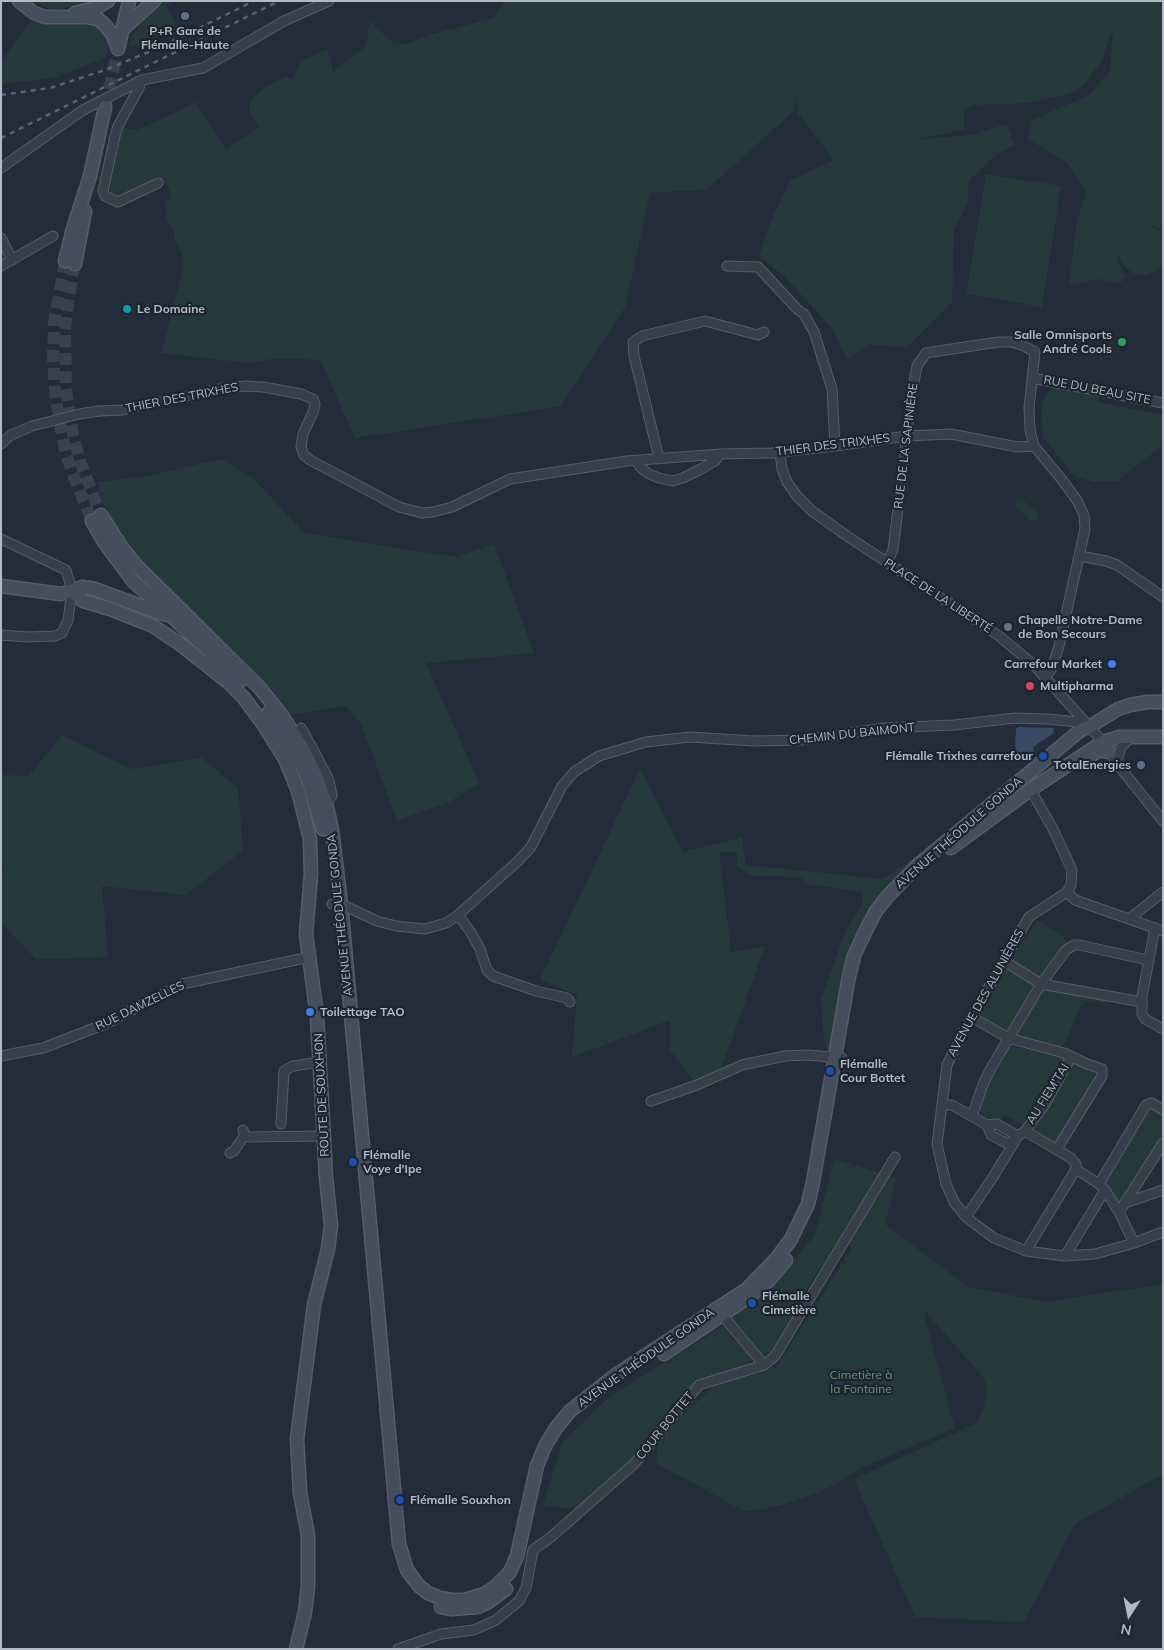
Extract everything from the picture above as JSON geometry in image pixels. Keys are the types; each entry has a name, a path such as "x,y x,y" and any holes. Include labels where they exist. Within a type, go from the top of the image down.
{"main road":[{"path":"19,1 34,13 45,17 87,17 98,19 113,35 118,52 129,1"},
{"path":"32,1 44,12 63,14 96,8 108,1"},
{"path":"122,30 154,1"},
{"path":"70,262 82,232 90,176 105,107"},
{"name":"AVENUE THÉODULE GONDA","path":"321,804 315,774 302,746 283,717 259,687 136,565 96,518 104,542 134,581 242,681 266,708 291,745 332,830 337,904 399,1544 407,1570 414,1580 428,1593 452,1600 475,1598 484,1594 503,1580 510,1572 516,1556 537,1466 545,1446 556,1428 570,1411 587,1396 720,1312 763,1274 791,1239 808,1204 859,958 869,934 892,898 919,870 1030,790 1106,747 1118,737 1163,737"},
{"path":"1,586 61,594 77,589 95,588 157,612 170,615"},
{"name":"ROUTE DE SOUXHON","path":"77,589 83,600 110,608 153,626 180,644 228,682 244,698 285,759 298,791 310,839 311,874 306,929 317,1016 331,1225 328,1249 314,1306 297,1440 300,1493 308,1535 308,1587 305,1612 296,1649"},
{"path":"219,660 228,682"},
{"name":"AVENUE THÉODULE GONDA","path":"839,1058 849,976 854,956 864,932 876,911 900,882 1086,724 1130,705 1163,702"},
{"name":"AVENUE THÉODULE GONDA","path":"948,850 954,848 1106,747"}],"street":[{"path":"1,168 83,110 141,81 202,68 284,21 329,1"},
{"path":"141,81 118,126 103,191 105,196 118,202 158,183"},
{"path":"1,266 53,236"},
{"path":"1,238 12,260"},
{"path":"727,266 758,267 804,314 814,332 832,390 835,446"},
{"path":"659,458 634,356 633,342 642,336 705,322 758,335 764,332"},
{"name":"RUE DE LA SAPINIÈRE","path":"887,562 893,550 917,366 926,353 998,342 1012,342 1035,352"},
{"name":"RUE DU BEAU SITE","path":"1035,352 1029,408 1030,430 1034,446 1063,481 1082,509 1085,529 1057,653 1052,668 1046,677"},
{"name":"RUE DU BEAU SITE","path":"1032,378 1163,403"},
{"name":"THIER DES TRIXHES","path":"1,444 11,435 32,426 78,414 124,410 214,389 256,386 302,394 313,399 315,405 313,412 301,440 304,454 317,464 350,482 399,507 414,512 433,512 452,507 510,479 636,460 780,452 907,436 951,434 1017,446 1034,446"},
{"name":"PLACE DE LA LIBERTÉ","path":"780,452 782,469 787,482 805,505 826,522 1004,640 1046,677 1106,747 1163,821"},
{"path":"636,460 640,467 649,474 672,481 684,478 701,469 715,461 720,454"},
{"path":"1,539 66,570 77,589 62,633 55,636 28,637 1,635"},
{"path":"1080,556 1100,559 1117,565 1163,597"},
{"name":"CHEMIN DU BAIMONT","path":"337,904 377,921 405,928 432,928 446,923 458,915 531,847 569,776 586,763 617,750 646,742 680,738 795,741 884,728 954,725 1015,718 1086,724"},
{"path":"1067,721 1073,729 1072,737"},
{"name":"AVENUE THÉODULE GONDA","path":"300,728 329,780 332,796 321,804"},
{"path":"1118,765 1118,756 1122,746 1131,738"},
{"path":"1033,794 1053,829 1072,870 1071,884 1067,892 1075,900 1159,929 1148,960 1142,1002 1143,1017 1163,1029"},
{"name":"AVENUE DES ALUNIÈRES","path":"1067,892 1029,917 947,1064 937,1144 940,1162 950,1194 966,1217 994,1238 1026,1251 1065,1256 1095,1254 1134,1243 1163,1232"},
{"path":"1129,919 1163,892"},
{"path":"458,915 470,930 480,949 487,970 493,976 536,991 567,998 570,1002"},
{"path":"972,1116 984,1082 1008,1038 1041,984 1066,950 1074,945 1084,946 1148,960"},
{"name":"RUE DAMZELLES","path":"1,1056 43,1048 105,1024 182,984 310,958"},
{"path":"1004,961 1041,984 1142,1002"},
{"name":"AU FIEM'TAI","path":"966,1217 1019,1136 1075,1059 1008,1038 972,1017"},
{"path":"651,1101 697,1085 742,1065 785,1056 808,1055 839,1058"},
{"path":"1057,1149 1103,1073 1100,1068 1075,1059"},
{"path":"280,1124 284,1071 289,1067 320,1062"},
{"path":"1065,1256 1146,1105 1152,1103 1163,1110"},
{"path":"942,1105 952,1105 987,1125 997,1124 1019,1136 1057,1149 1074,1162 1076,1169 1102,1187 1119,1212 1134,1243"},
{"path":"230,1153 234,1151 244,1134 324,1136"},
{"path":"1119,1212 1163,1143"},
{"name":"COUR BOTTET","path":"398,1649 441,1634 474,1630 496,1620 519,1601 526,1588 533,1550 552,1537 634,1464 699,1385 764,1365 772,1359 780,1350 895,1157"},
{"path":"1154,1157 1163,1163"},
{"path":"1026,1251 1076,1169"},
{"path":"1125,1203 1163,1190"},
{"path":"720,1312 764,1365"}],"green space":[{"path":"37,1 96,1 91,4 53,10 42,6"},
{"path":"176,1 166,6 177,26 129,48 132,36 143,19 159,2"},
{"path":"505,1 1163,1 1163,233 1158,227 1148,225 1158,229 1163,235 1163,264 1156,271 1145,275 1133,273 1123,265 1117,255 1118,263 1126,276 1120,283 1098,279 1069,285 1076,227 1086,191 1066,162 1028,139 1031,121 1089,95 1110,71 1113,28 1102,60 1084,85 1070,94 1027,103 972,105 964,112 966,129 914,140 971,135 1007,124 1014,145 993,157 969,181 967,204 954,230 952,303 906,348 869,344 847,360 832,328 785,277 759,256 770,223 790,181 834,160 798,113 795,94 794,111 707,189 650,193 625,307 561,406 355,438 320,360 276,358 249,363 161,353 184,266 182,253 174,240 175,234 167,220 165,202 171,197 168,185 157,183 118,202 110,199 104,184 118,126 136,130 180,111 195,102 226,149 259,127 250,112 249,106 253,98 264,88 286,76 293,79 301,62 327,49 333,72 366,46 370,21 395,45 407,44 429,35 493,18"},
{"path":"32,19 47,22 86,20 102,28 110,43 106,58 53,78 1,84 1,61"},
{"path":"986,174 1061,186 1042,307 966,294"},
{"path":"1053,385 1099,397 1098,402 1163,415 1163,445 1117,481 1096,482 1075,477 1043,437 1041,403"},
{"path":"220,459 252,477 304,533 455,557 494,544 534,653 426,663 479,783 451,801 397,821 361,724 346,706 287,715 131,555 108,519 97,482 148,476"},
{"path":"1017,499 1021,499 1037,512 1038,520 1032,521 1016,507 1015,502"},
{"path":"62,735 131,769 202,758 238,788 243,850 186,895 102,886 108,957 36,959 1,923 1,882 4,863 1,863 1,775 29,776"},
{"path":"640,769 683,852 742,837 746,865 883,879 915,857 914,864 864,922 834,1039 827,1052 823,1031 821,998 846,930 863,902 861,892 807,884 800,877 752,876 737,867 737,852 719,852 731,952 765,946 719,1075 697,1085 670,1050 670,1020 572,1057 577,995 540,980"},
{"path":"1038,920 1063,937 1066,942 1065,947 1041,979 1012,963 1015,953"},
{"path":"1007,967 1036,986 1008,1033 979,1014"},
{"path":"1042,988 1108,998 1106,1004 1090,1000 1081,1005 1065,1044 1059,1048 1016,1035"},
{"path":"1010,1046 1028,1050 1032,1048 1037,1052 1063,1057 1065,1060 1043,1102 1023,1125 1004,1115 1002,1119 998,1120 986,1118 978,1110 988,1081 1006,1047"},
{"path":"1073,1063 1098,1070 1098,1074 1056,1145 1030,1130"},
{"path":"1150,1106 1163,1114 1163,1136 1123,1204 1119,1204 1104,1183"},
{"name":"Cimetière à la Fontaine","path":"834,1159 896,1178 885,1224 968,1287 1046,1302 1163,1284 1163,1474 1075,1524 1024,1622 915,1617 854,1479 977,1422 984,1407 987,1388 984,1378 926,1312 924,1315 955,1428 860,1468 845,1479 820,1492 766,1509 744,1511 656,1463 658,1442 713,1387 771,1364 772,1368 776,1368 852,1248 841,1241 810,1283 783,1337 770,1353 749,1361 749,1365 699,1385 634,1464 583,1509 543,1506 562,1443 609,1397 711,1334 769,1289 815,1235"}],"water":[{"path":"1018,727 1053,728 1054,733 1033,747 1034,751 1023,758 1015,754 1016,729"}],"tunnel":[{"path":"105,107 117,54"},
{"path":"65,261 54,322 53,358 55,392 66,454 92,521"},
{"path":"75,264 65,330 66,389 73,434 80,461 101,515"}],"railway":[{"path":"1,95 50,88 105,70 158,48 254,1"},
{"path":"1,138 279,1"}],"place":[{"name":"P+R Gare de Flémalle-Haute","path":"185,16"},
{"name":"Le Domaine","path":"127,309"},
{"name":"Salle Omnisports André Cools","path":"1122,342"},
{"name":"Chapelle Notre-Dame de Bon Secours","path":"1008,627"},
{"name":"Carrefour Market","path":"1112,664"},
{"name":"Multipharma","path":"1030,686"},
{"name":"Flémalle Trixhes carrefour","path":"1043,756"},
{"name":"TotalEnergies","path":"1141,765"},
{"name":"Toilettage TAO","path":"310,1012"},
{"name":"Flémalle Cour Bottet","path":"830,1071"},
{"name":"Flémalle Voye d'Ipe","path":"353,1162"},
{"name":"Flémalle Cimetière","path":"752,1303"},
{"name":"Flémalle Souxhon","path":"400,1500"}]}
